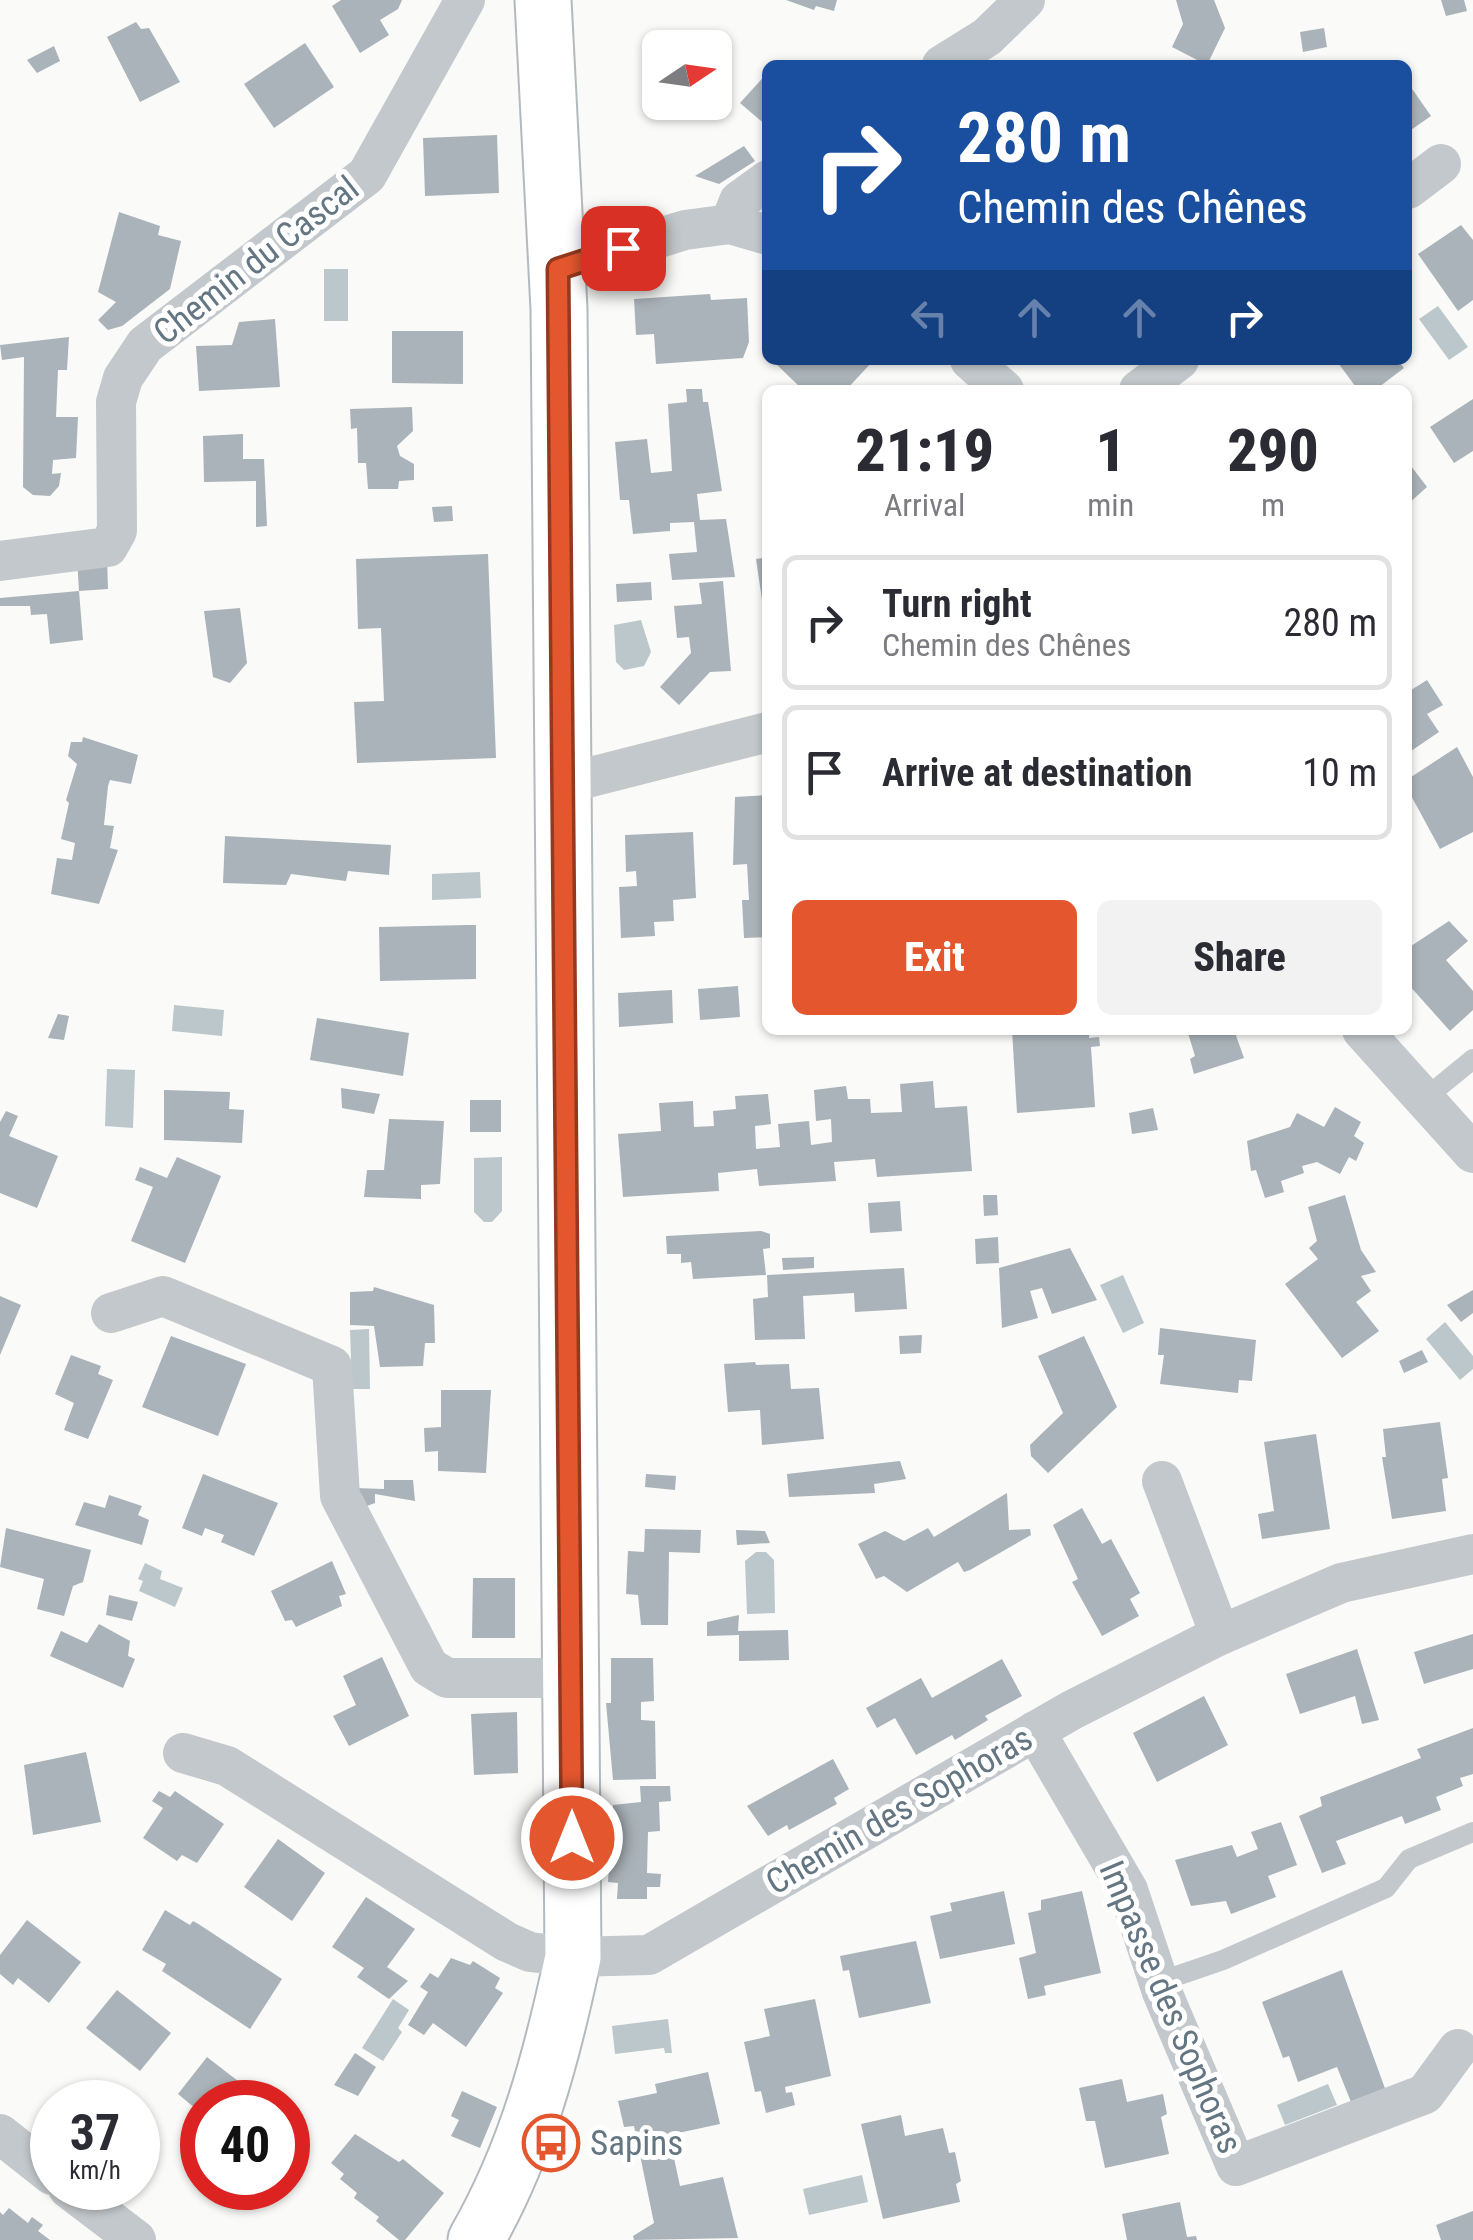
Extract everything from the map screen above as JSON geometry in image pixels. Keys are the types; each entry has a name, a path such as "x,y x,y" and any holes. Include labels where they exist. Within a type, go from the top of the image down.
{"street":[{"name":"Chemin du Cascal","path":"0,561 108,547 118,531 116,402 123,378 145,345 367,175 465,0"},
{"path":"476,2240 503,2192 534,2112 550,2063 573,1956 558,269 543,0"},
{"path":"950,60 987,38 1025,0"},
{"path":"1412,186 1441,164"},
{"path":"558,269 685,230 749,230 739,201 762,184"},
{"path":"976,365 998,385"},
{"path":"1146,385 1172,365"},
{"path":"563,784 762,734"},
{"path":"1366,1035 1473,1154"},
{"path":"111,1312 163,1296 332,1366 340,1496 429,1666 447,1678 571,1678"},
{"path":"1162,1480 1220,1635"},
{"name":"Chemin des Sophoras","path":"183,1754 227,1766 507,1942 530,1952 649,1955 1035,1732 1220,1635 1342,1583 1473,1554"},
{"name":"Impasse des Sophoras","path":"1035,1732 1128,1890 1159,1982 1236,2166 1425,2094 1458,2049"},
{"path":"0,2134 30,2158"},
{"path":"97,2210 136,2240"}],"lane":[{"path":"1424,1099 1473,1059"},
{"path":"1159,1982 1223,1960 1386,1888 1408,1860 1473,1832"}],"shaded area":[{"path":"324,269 348,269 348,321 324,321"},
{"path":"1438,306 1468,347 1449,360 1419,319"},
{"path":"641,620 651,652 644,666 624,670 616,662 614,625"},
{"path":"480,872 481,898 432,900 432,874"},
{"path":"174,1005 224,1010 222,1036 172,1031"},
{"path":"107,1069 135,1070 133,1128 105,1126"},
{"path":"502,1157 502,1211 492,1222 484,1222 474,1212 474,1158"},
{"path":"1123,1275 1144,1323 1123,1333 1100,1285"},
{"path":"1445,1322 1473,1356 1473,1369 1460,1380 1426,1339"},
{"path":"369,1329 370,1389 352,1389 350,1330"},
{"path":"756,1552 766,1552 774,1560 775,1613 747,1614 745,1561"},
{"path":"145,1563 162,1571 160,1579 183,1588 175,1607 139,1591 143,1581 138,1579"},
{"path":"393,1999 409,2010 398,2028 402,2032 383,2061 362,2048"},
{"path":"668,2019 672,2053 665,2053 664,2048 615,2054 612,2026"},
{"path":"1328,2084 1337,2105 1285,2125 1277,2105"},
{"path":"862,2175 868,2202 809,2215 803,2189"}],"building":[{"path":"341,0 402,0 398,9 380,20 389,35 360,53 332,6"},
{"path":"786,0 837,0 834,11 816,6 814,10"},
{"path":"1176,0 1214,0 1225,28 1209,60 1197,60 1172,47 1183,24"},
{"path":"1441,0 1464,0 1467,11 1446,16"},
{"path":"136,22 141,29 149,28 180,82 140,102 107,37"},
{"path":"1324,28 1327,47 1303,52 1300,32"},
{"path":"305,43 334,87 274,128 244,84"},
{"path":"54,46 60,61 37,73 27,60"},
{"path":"762,79 762,122 740,103"},
{"path":"1412,89 1431,116 1412,129"},
{"path":"497,135 499,193 425,196 423,138"},
{"path":"744,146 755,161 719,184 695,176"},
{"path":"119,212 160,226 158,235 181,241 170,289 122,326 108,330 98,320 116,302 98,292"},
{"path":"1461,225 1473,240 1473,300 1458,311 1418,254"},
{"path":"710,294 711,300 747,298 749,342 743,358 656,364 654,334 636,335 634,299"},
{"path":"275,319 280,387 199,391 196,346 232,345 239,322"},
{"path":"392,331 463,331 463,384 392,383"},
{"path":"69,337 67,370 58,370 56,417 78,417 76,458 53,460 52,474 61,473 59,486 50,496 33,495 23,487 24,357 2,360 0,345"},
{"path":"777,365 869,365 851,385 798,385"},
{"path":"1340,365 1404,368 1382,385 1354,385"},
{"path":"686,389 702,389 703,402 708,402 722,491 697,494 700,520 726,519 735,577 672,580 669,554 697,552 694,522 670,523 670,531 633,534 629,500 620,500 615,442 647,439 651,473 672,471 668,404 687,402"},
{"path":"1473,399 1473,451 1454,463 1430,427"},
{"path":"412,407 413,431 397,446 400,456 414,464 414,480 399,481 398,489 368,489 366,463 358,463 357,428 351,429 350,409"},
{"path":"243,434 243,459 264,459 267,526 256,527 256,481 204,482 203,436"},
{"path":"1412,467 1427,487 1412,500"},
{"path":"452,506 453,521 434,522 432,507"},
{"path":"488,554 496,758 357,763 354,702 384,701 381,628 358,629 356,559"},
{"path":"107,557 108,589 79,591 77,558"},
{"path":"762,558 762,600 756,559"},
{"path":"723,581 731,671 710,672 679,705 660,687 691,653 689,637 677,638 674,606 702,604 699,583"},
{"path":"651,582 652,600 617,602 616,584"},
{"path":"79,591 83,640 50,644 47,614 31,615 30,606 0,606 0,598"},
{"path":"240,608 247,663 230,683 213,677 204,611"},
{"path":"1427,680 1443,705 1427,714 1439,732 1412,750 1412,689"},
{"path":"83,737 138,755 131,784 110,780 108,786 104,825 114,826 110,848 118,850 99,904 51,894 57,858 72,860 75,843 61,839 69,803 66,800 77,764 68,756 71,742 82,742"},
{"path":"1457,747 1473,777 1473,832 1440,849 1412,797 1412,776"},
{"path":"762,795 762,937 744,938 742,900 749,900 747,864 733,865 735,797"},
{"path":"693,832 696,898 673,900 674,921 654,922 655,936 621,938 619,887 637,886 636,871 626,872 625,835"},
{"path":"225,836 391,845 389,875 348,871 346,881 291,874 286,885 223,883"},
{"path":"1449,921 1468,941 1446,960 1473,991 1473,1010 1450,1031 1412,988 1412,945"},
{"path":"476,925 476,979 380,981 379,927"},
{"path":"738,986 740,1017 700,1020 698,989"},
{"path":"672,990 673,1023 619,1027 618,993"},
{"path":"58,1014 69,1016 64,1040 48,1038"},
{"path":"317,1018 409,1033 403,1076 310,1060"},
{"path":"1012,1035 1099,1037 1100,1046 1091,1047 1095,1107 1017,1113"},
{"path":"1189,1035 1236,1035 1244,1058 1194,1074 1190,1059 1195,1056"},
{"path":"933,1081 935,1108 967,1106 972,1171 877,1177 875,1159 834,1162 836,1181 759,1186 757,1169 718,1173 719,1191 623,1197 618,1134 661,1131 659,1103 693,1101 694,1127 714,1126 713,1111 736,1109 735,1096 768,1094 771,1124 755,1126 756,1149 780,1147 778,1124 809,1121 811,1145 832,1142 831,1119 816,1121 814,1090 846,1086 848,1099 870,1099 871,1113 902,1112 900,1084"},
{"path":"341,1088 380,1094 374,1114 342,1108"},
{"path":"164,1090 230,1092 229,1109 244,1110 242,1143 164,1140"},
{"path":"470,1100 501,1100 501,1132 470,1132"},
{"path":"1335,1107 1361,1122 1354,1136 1364,1143 1356,1161 1349,1157 1340,1174 1317,1162 1302,1166 1304,1173 1281,1181 1284,1192 1265,1198 1256,1170 1251,1171 1247,1141 1290,1127 1297,1113 1324,1127"},
{"path":"1153,1108 1158,1130 1132,1134 1129,1113"},
{"path":"6,1111 18,1116 9,1136 58,1156 37,1208 0,1193 0,1122"},
{"path":"389,1119 444,1121 440,1184 421,1185 421,1199 364,1197 367,1170 384,1170"},
{"path":"177,1157 221,1176 185,1263 131,1241 153,1187 135,1180 140,1167 167,1178"},
{"path":"983,1195 997,1195 998,1215 984,1216"},
{"path":"1345,1195 1361,1250 1376,1272 1361,1276 1371,1291 1356,1302 1379,1331 1342,1358 1285,1284 1318,1259 1309,1248 1317,1241 1308,1207"},
{"path":"900,1201 902,1231 870,1233 868,1203"},
{"path":"761,1231 770,1234 770,1248 763,1249 766,1275 693,1279 691,1262 681,1263 681,1254 667,1254 666,1236"},
{"path":"998,1237 999,1263 976,1264 975,1239"},
{"path":"1070,1248 1097,1300 1052,1314 1042,1288 1030,1291 1038,1318 1002,1328 999,1268"},
{"path":"814,1257 814,1268 783,1270 782,1258"},
{"path":"904,1268 907,1309 855,1312 854,1293 803,1296 805,1339 755,1340 753,1299 768,1297 767,1275"},
{"path":"374,1287 434,1305 435,1343 425,1343 423,1366 380,1367 374,1326 350,1325 350,1292 373,1291"},
{"path":"1473,1290 1473,1313 1461,1322 1447,1305"},
{"path":"0,1296 21,1305 0,1355"},
{"path":"1160,1328 1256,1340 1252,1381 1239,1380 1238,1393 1160,1384 1164,1355 1158,1355"},
{"path":"922,1335 921,1353 900,1354 899,1336"},
{"path":"171,1336 246,1364 218,1436 142,1407"},
{"path":"1084,1336 1117,1407 1048,1473 1031,1456 1030,1445 1063,1413 1038,1356"},
{"path":"1422,1350 1428,1362 1404,1373 1399,1361"},
{"path":"71,1355 101,1366 98,1374 113,1380 88,1439 64,1430 74,1403 55,1394"},
{"path":"724,1364 789,1364 791,1389 819,1388 824,1439 762,1445 760,1410 728,1412"},
{"path":"441,1390 491,1390 486,1473 438,1471 438,1451 425,1452 424,1428 441,1427"},
{"path":"1440,1422 1448,1478 1442,1479 1446,1511 1392,1519 1382,1457 1386,1457 1383,1429"},
{"path":"1316,1434 1330,1529 1262,1539 1258,1514 1274,1511 1264,1442"},
{"path":"900,1461 906,1479 874,1484 875,1493 789,1497 787,1474"},
{"path":"203,1474 278,1503 254,1556 221,1542 224,1535 205,1528 202,1536 182,1528"},
{"path":"646,1474 676,1476 675,1490 645,1487"},
{"path":"384,1480 413,1480 415,1501 375,1494 375,1503 364,1507 355,1488 384,1489"},
{"path":"1007,1493 1009,1530 1030,1529 1031,1535 970,1570 964,1572 958,1562 907,1592 884,1576 876,1579 858,1544 885,1531 904,1541 928,1528 934,1537"},
{"path":"109,1495 142,1506 138,1515 149,1520 142,1545 75,1525 84,1502 105,1508"},
{"path":"1082,1508 1102,1544 1111,1539 1140,1593 1130,1599 1139,1616 1102,1636 1072,1582 1078,1579 1053,1525"},
{"path":"6,1528 91,1550 83,1582 73,1586 64,1616 37,1609 44,1579 0,1567"},
{"path":"645,1529 701,1530 700,1553 669,1552 668,1625 641,1625 638,1595 626,1594 628,1551 644,1552"},
{"path":"736,1530 765,1531 770,1543 737,1545"},
{"path":"332,1561 346,1594 339,1596 342,1606 296,1627 292,1620 285,1621 271,1591"},
{"path":"473,1578 515,1578 515,1638 472,1638"},
{"path":"109,1595 138,1602 132,1621 106,1615"},
{"path":"739,1615 738,1631 788,1630 789,1660 739,1661 739,1635 707,1636 707,1622"},
{"path":"99,1624 130,1641 128,1656 135,1659 123,1688 50,1656 61,1631 87,1643"},
{"path":"1473,1634 1473,1669 1424,1684 1414,1652"},
{"path":"1357,1649 1379,1720 1362,1724 1355,1696 1300,1714 1286,1674"},
{"path":"382,1657 409,1716 349,1746 333,1716 356,1705 343,1676"},
{"path":"611,1658 653,1658 654,1701 641,1702 641,1720 655,1721 656,1779 613,1780 606,1703 611,1703"},
{"path":"1002,1659 1022,1696 985,1716 988,1720 955,1740 952,1735 916,1755 895,1718 877,1728 866,1708 921,1678 932,1698"},
{"path":"1204,1696 1228,1745 1157,1782 1133,1733"},
{"path":"517,1712 518,1773 474,1775 471,1714"},
{"path":"1473,1728 1473,1774 1460,1778 1463,1786 1436,1797 1441,1810 1405,1824 1402,1816 1336,1841 1346,1864 1322,1873 1299,1816 1322,1806 1320,1797 1421,1758 1417,1749"},
{"path":"86,1752 101,1822 33,1835 24,1765"},
{"path":"833,1759 849,1789 834,1798 837,1804 789,1830 787,1825 768,1836 747,1806"},
{"path":"640,1786 670,1786 671,1801 659,1802 660,1831 648,1832 647,1873 661,1874 660,1887 647,1887 647,1899 617,1899 618,1883 608,1882 613,1805 641,1802"},
{"path":"159,1791 170,1797 175,1791 224,1824 197,1863 182,1855 177,1861 143,1838 163,1808 152,1801"},
{"path":"1281,1822 1297,1865 1268,1876 1276,1897 1231,1914 1226,1901 1191,1906 1175,1860 1232,1845 1237,1857 1258,1849 1251,1832"},
{"path":"278,1839 325,1873 292,1921 244,1887"},
{"path":"1004,1891 1015,1944 940,1959 930,1916 952,1911 950,1903"},
{"path":"1082,1891 1101,1973 1044,1986 1046,1995 1028,1999 1019,1958 1036,1953 1028,1913 1041,1910 1041,1900"},
{"path":"366,1897 415,1929 387,1967 408,1981 389,1999 357,1977 364,1968 332,1947"},
{"path":"165,1910 190,1925 193,1921 200,1925 282,1979 250,2029 162,1971 166,1964 142,1950"},
{"path":"27,1920 81,1962 49,2003 18,1978 13,1985 0,1974 0,1955"},
{"path":"916,1941 931,2003 859,2018 849,1970 843,1971 840,1956"},
{"path":"451,1958 470,1965 473,1961 500,1978 495,1988 503,1993 466,2047 433,2023 424,2035 408,2025 428,1992 420,1987 430,1973 438,1978"},
{"path":"1342,1970 1387,2094 1353,2107 1337,2067 1298,2082 1289,2056 1283,2058 1262,2002"},
{"path":"117,1990 171,2033 140,2071 86,2028"},
{"path":"815,1999 831,2076 785,2087 786,2093 792,2092 795,2105 766,2113 761,2091 755,2092 744,2042 770,2036 764,2009"},
{"path":"355,2053 376,2067 358,2096 334,2085"},
{"path":"207,2057 237,2080 189,2080"},
{"path":"708,2072 720,2124 669,2135 680,2186 723,2177 738,2238 634,2240 633,2236 654,2223 634,2126 624,2127 618,2101 657,2093 655,2084"},
{"path":"1122,2079 1127,2102 1163,2094 1167,2114 1161,2117 1169,2154 1105,2168 1095,2121 1086,2121 1079,2088"},
{"path":"462,2091 497,2107 480,2148 451,2136 459,2120 451,2116"},
{"path":"901,2115 905,2136 943,2128 949,2153 955,2152 961,2181 956,2184 960,2202 883,2219 861,2124"},
{"path":"355,2134 399,2162 403,2159 444,2193 405,2240 399,2240 376,2221 379,2217 354,2198 357,2193 340,2179 344,2174 331,2163"},
{"path":"1180,2202 1187,2237 1196,2236 1197,2240 1127,2240 1122,2214"},
{"path":"9,2208 28,2223 32,2217 43,2225 38,2231 50,2240 0,2240 0,2212 3,2215"},
{"path":"1473,2211 1473,2240 1441,2240 1436,2225"}],"place":[{"name":"Sapins","path":"551,2143"}],"route":[{"path":"572,1838 558,269 623,248"}]}
